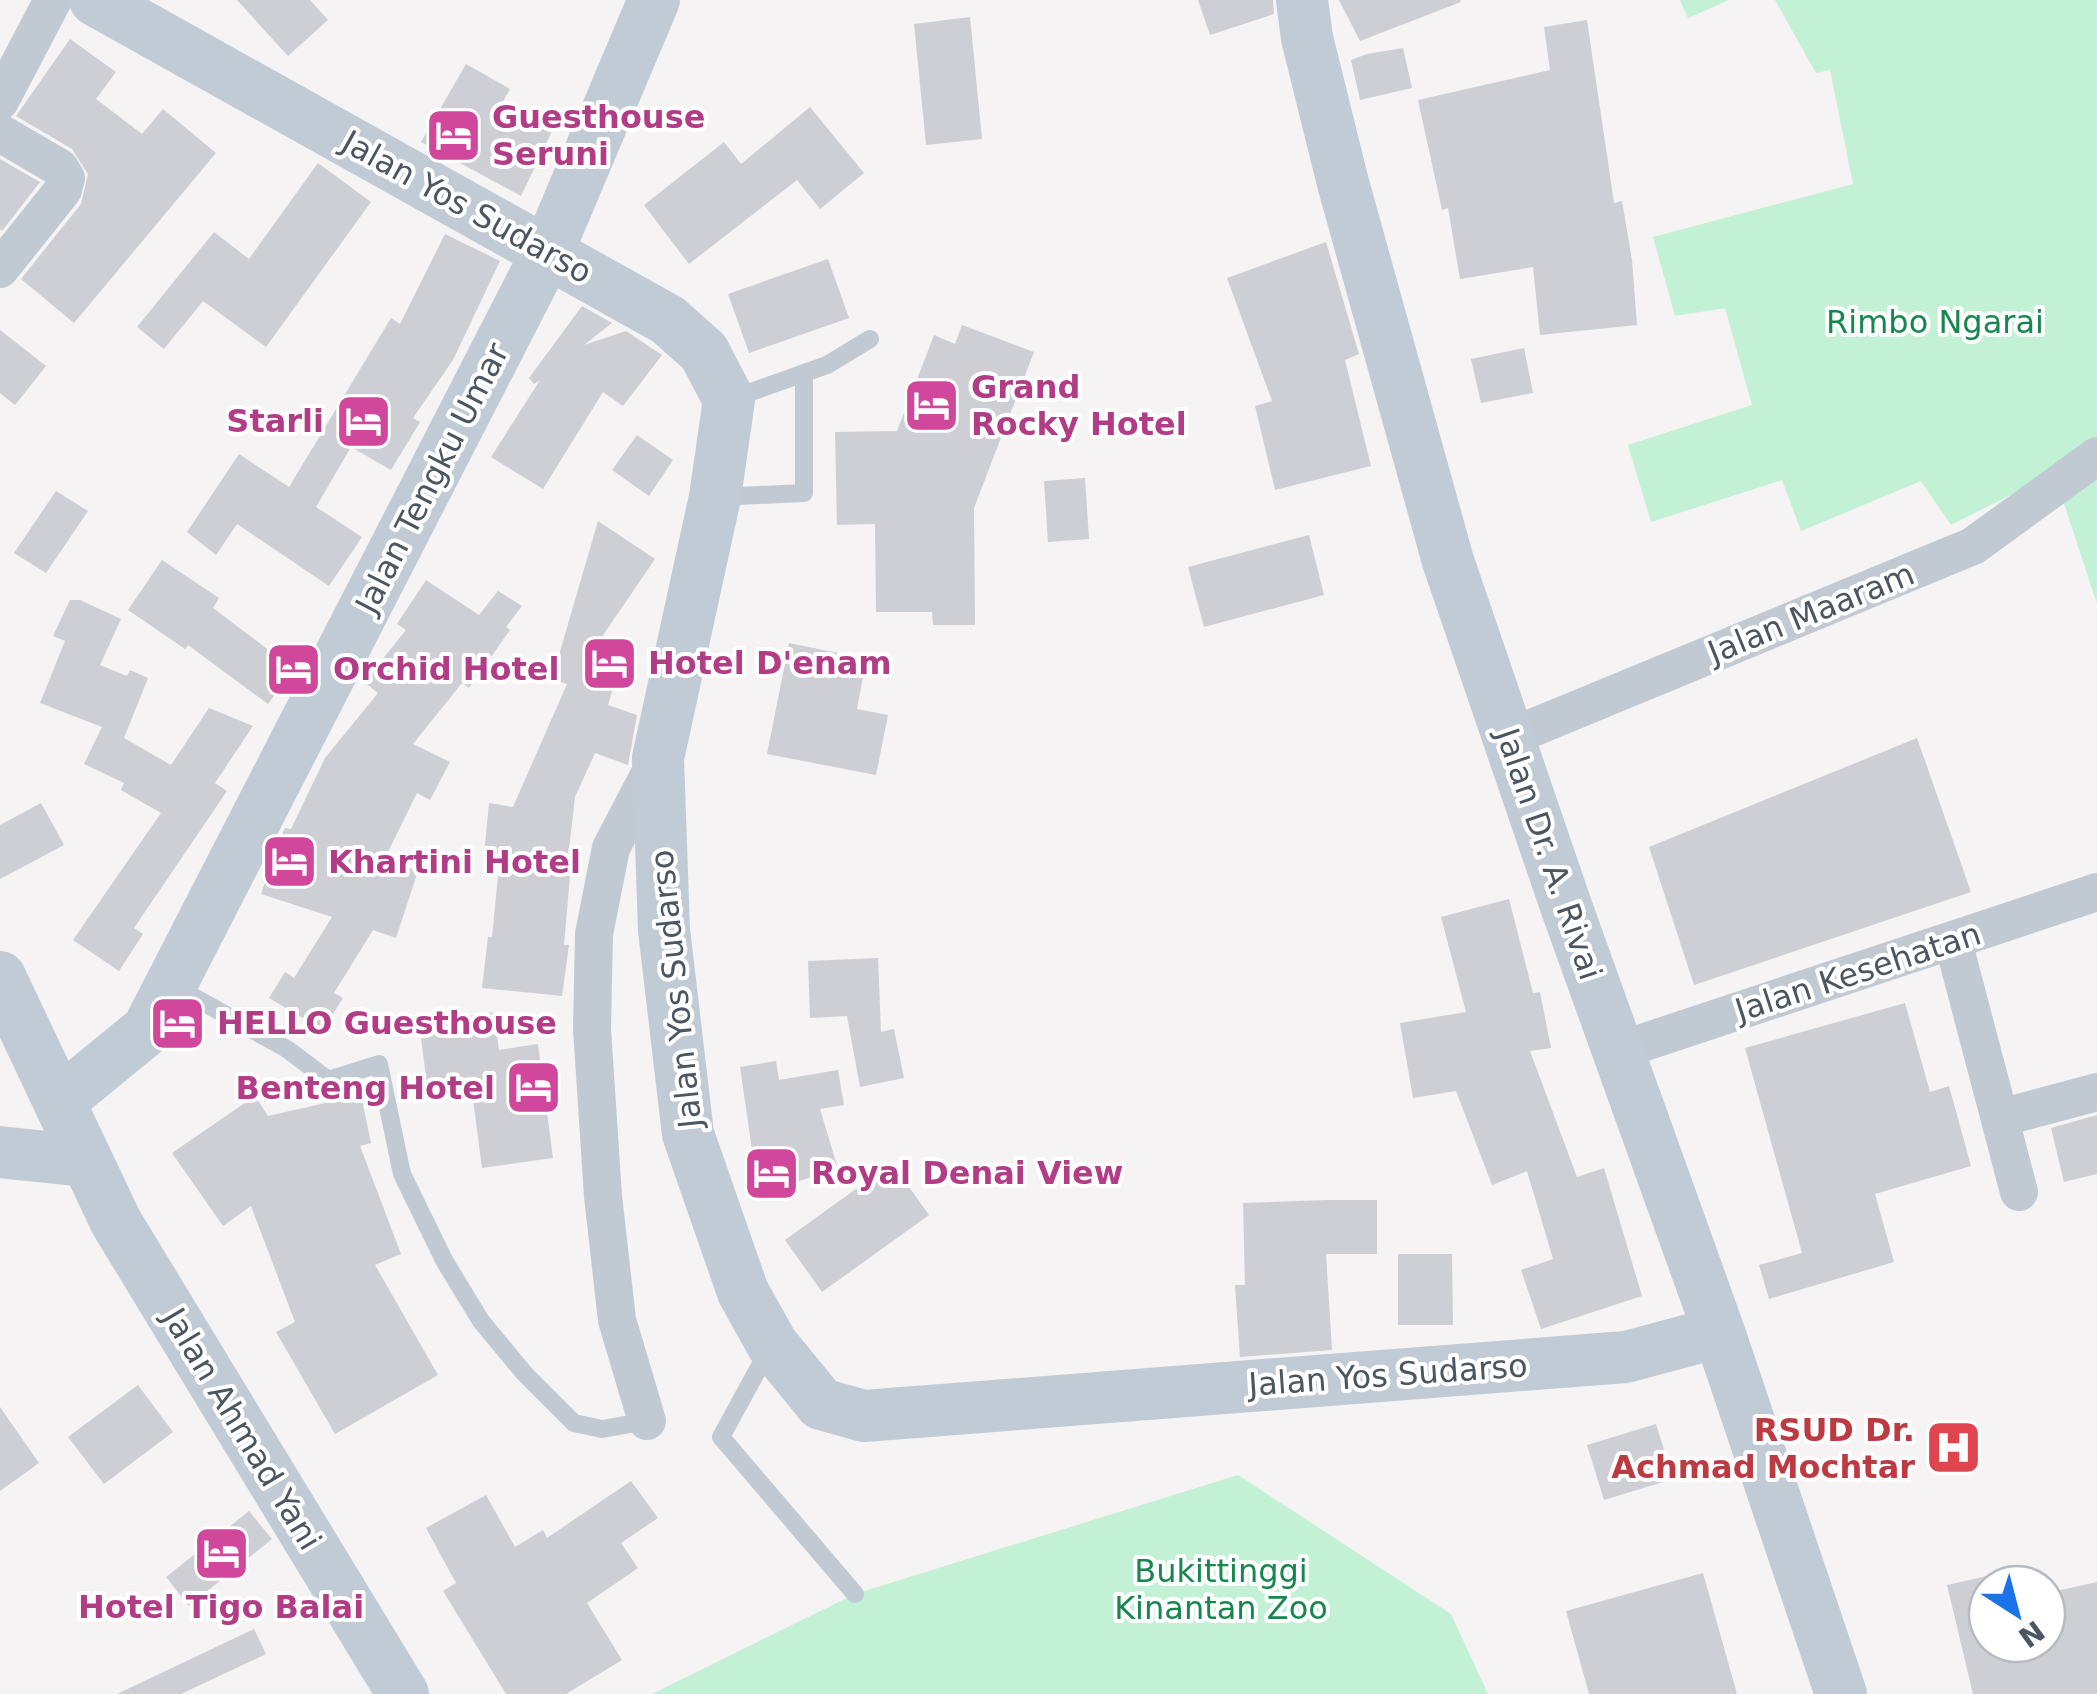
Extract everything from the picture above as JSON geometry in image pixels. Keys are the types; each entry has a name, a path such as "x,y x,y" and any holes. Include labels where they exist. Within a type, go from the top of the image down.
{"main road":[{"name":"Jalan Yos Sudarso","path":"95,0 668,320 704,352 729,400 715,497 658,758 664,930 688,1134 743,1292 772,1344 821,1404 864,1416 1626,1357 1719,1332"},
{"name":"Jalan Tengku Umar","path":"60,1101 148,1030 548,252 654,0"},
{"name":"Jalan Dr. A. Rivai","path":"1302,0 1343,183 1448,561 1719,1332 1841,1694"},
{"name":"Jalan Ahmad Yani","path":"0,977 116,1222 404,1694"},
{"path":"7,1157 85,1161"}],"street":[{"path":"0,101 53,0"},
{"path":"0,132 60,168 66,178 62,190 0,269"},
{"name":"Jalan Maaram","path":"1508,738 1973,546 2097,456"},
{"path":"647,1422 617,1320 603,1196 592,991 594,934 611,848 658,758"},
{"name":"Jalan Kesehatan","path":"1618,1051 2097,892"},
{"path":"1953,941 2019,1192"},
{"path":"2000,1118 2097,1092"},
{"path":"7,1157 60,1101"}],"lane":[{"path":"729,400 804,374 870,339"},
{"path":"715,497 804,493 804,374"},
{"path":"171,985 287,1049 328,1080 379,1064 402,1174 445,1262 482,1321 524,1373 574,1423 602,1429 647,1422"},
{"path":"772,1344 720,1437 855,1594"}],"green space":[{"path":"1680,0 1729,0 1688,18"},
{"name":"Rimbo Ngarai","path":"1775,0 2097,0 2097,604 2054,473 1951,525 1921,481 1801,531 1782,480 1651,522 1628,445 1752,405 1725,308 1675,316 1653,237 1853,184 1830,70 1816,73"},
{"name":"Bukittinggi Kinantan Zoo","path":"1238,1475 1451,1614 1488,1694 652,1694 855,1594"}],"building":[{"path":"237,0 310,0 328,20 288,56"},
{"path":"1198,0 1273,0 1274,14 1210,35"},
{"path":"1339,0 1460,0 1461,2 1360,41"},
{"path":"970,17 982,139 926,145 914,24"},
{"path":"1587,20 1614,203 1622,201 1632,260 1637,325 1540,335 1533,267 1460,279 1448,208 1442,210 1418,100 1550,70 1544,27"},
{"path":"70,39 116,72 96,99 142,134 163,109 216,153 74,323 21,279 81,204 88,174 72,149 16,116"},
{"path":"1403,48 1412,88 1360,100 1351,60"},
{"path":"466,64 510,89 501,105 553,129 521,196 421,142"},
{"path":"810,107 864,173 820,209 797,180 689,264 644,205 724,142 741,164"},
{"path":"0,159 40,182 2,231 0,229"},
{"path":"318,163 371,202 266,347 203,301 164,349 137,327 214,232 249,259"},
{"path":"445,234 500,261 453,360 413,418 420,422 391,470 351,447 316,507 362,537 329,586 237,524 216,555 187,532 239,454 289,487 391,318 400,324"},
{"path":"1326,242 1359,354 1345,360 1371,466 1275,490 1255,406 1272,401 1227,278"},
{"path":"828,259 849,318 749,353 728,294"},
{"path":"582,306 612,323 584,345 626,331 662,355 623,406 603,392 543,489 491,457 540,380 534,384 529,378"},
{"path":"962,325 1034,352 974,508 975,625 933,625 932,612 876,612 875,524 837,525 835,432 897,431 934,335 955,344"},
{"path":"0,330 46,366 15,405 0,393"},
{"path":"1524,348 1533,393 1481,403 1471,359"},
{"path":"637,435 673,460 649,496 612,470"},
{"path":"1085,478 1089,539 1048,542 1044,481"},
{"path":"56,491 88,511 46,573 14,553"},
{"path":"598,521 655,559 597,644 624,651 608,705 637,715 628,765 595,753 575,797 566,876 570,876 564,945 569,945 562,996 482,988 499,866 483,865 489,803 513,807 567,684 552,679"},
{"path":"1309,535 1324,595 1204,627 1188,567"},
{"path":"162,560 219,598 213,608 294,669 268,704 188,645 185,649 128,610"},
{"path":"426,580 479,615 498,591 522,606 469,688 462,683 413,744 450,762 430,800 417,793 384,860 418,871 396,938 373,930 334,993 343,998 323,1030 269,998 285,972 294,978 332,917 261,894 285,828 291,829 325,758 378,693 364,682 406,630 397,624"},
{"path":"70,600 80,600 121,619 100,665 127,676 130,670 148,678 124,738 171,765 209,708 253,726 215,783 227,791 134,928 143,934 119,971 73,940 161,813 121,790 124,783 84,764 102,727 40,703 65,641 53,636"},
{"path":"789,643 838,653 834,672 863,677 857,709 888,715 876,775 767,754"},
{"path":"1917,738 1971,892 1694,985 1649,847"},
{"path":"41,803 64,845 0,879 0,825"},
{"path":"1509,899 1533,993 1540,992 1551,1048 1530,1051 1577,1177 1604,1168 1642,1296 1541,1329 1521,1270 1553,1259 1527,1171 1492,1185 1456,1091 1413,1098 1400,1023 1466,1012 1441,917"},
{"path":"878,958 881,1032 894,1029 904,1078 860,1087 847,1016 810,1018 808,961"},
{"path":"1905,1003 1930,1092 1949,1086 1971,1166 1875,1194 1894,1262 1769,1299 1759,1265 1802,1253 1745,1048"},
{"path":"494,1012 499,1050 538,1044 553,1158 482,1168 470,1077 427,1084 419,1023"},
{"path":"776,1061 779,1080 838,1070 844,1105 820,1109 838,1169 764,1192 752,1150 740,1067"},
{"path":"361,1095 371,1143 360,1146 401,1254 375,1265 438,1375 335,1434 276,1332 295,1322 251,1206 223,1226 172,1153 255,1096 268,1116"},
{"path":"2097,1115 2097,1174 2064,1182 2051,1128"},
{"path":"892,1163 929,1215 822,1292 785,1240"},
{"path":"1377,1200 1377,1254 1326,1254 1332,1350 1240,1357 1235,1285 1245,1285 1243,1203"},
{"path":"1398,1254 1452,1254 1453,1325 1398,1325"},
{"path":"138,1385 173,1432 104,1484 68,1437"},
{"path":"0,1407 39,1463 0,1491"},
{"path":"1656,1424 1673,1479 1604,1500 1587,1445"},
{"path":"631,1481 658,1518 621,1543 638,1568 587,1603 622,1660 566,1694 506,1694 443,1591 456,1583 426,1528 486,1495 515,1547 543,1530 547,1538"},
{"path":"249,1511 272,1539 189,1606 166,1577"},
{"path":"1703,1573 1737,1694 1589,1694 1566,1611"},
{"path":"1967,1580 1967,1664 2067,1664 2067,1589 2097,1582 2097,1694 1973,1694 1947,1585"},
{"path":"254,1629 266,1654 181,1694 117,1694"}],"place":[{"name":"Guesthouse Seruni","path":"453,135"},
{"name":"Grand Rocky Hotel","path":"932,405"},
{"name":"Starli","path":"363,421"},
{"name":"Hotel D'enam","path":"609,663"},
{"name":"Orchid Hotel","path":"294,669"},
{"name":"Khartini Hotel","path":"289,862"},
{"name":"HELLO Guesthouse","path":"178,1023"},
{"name":"Benteng Hotel","path":"534,1088"},
{"name":"Royal Denai View","path":"772,1173"},
{"name":"RSUD Dr. Achmad Mochtar","path":"1954,1448"},
{"name":"Hotel Tigo Balai","path":"221,1553"}]}
